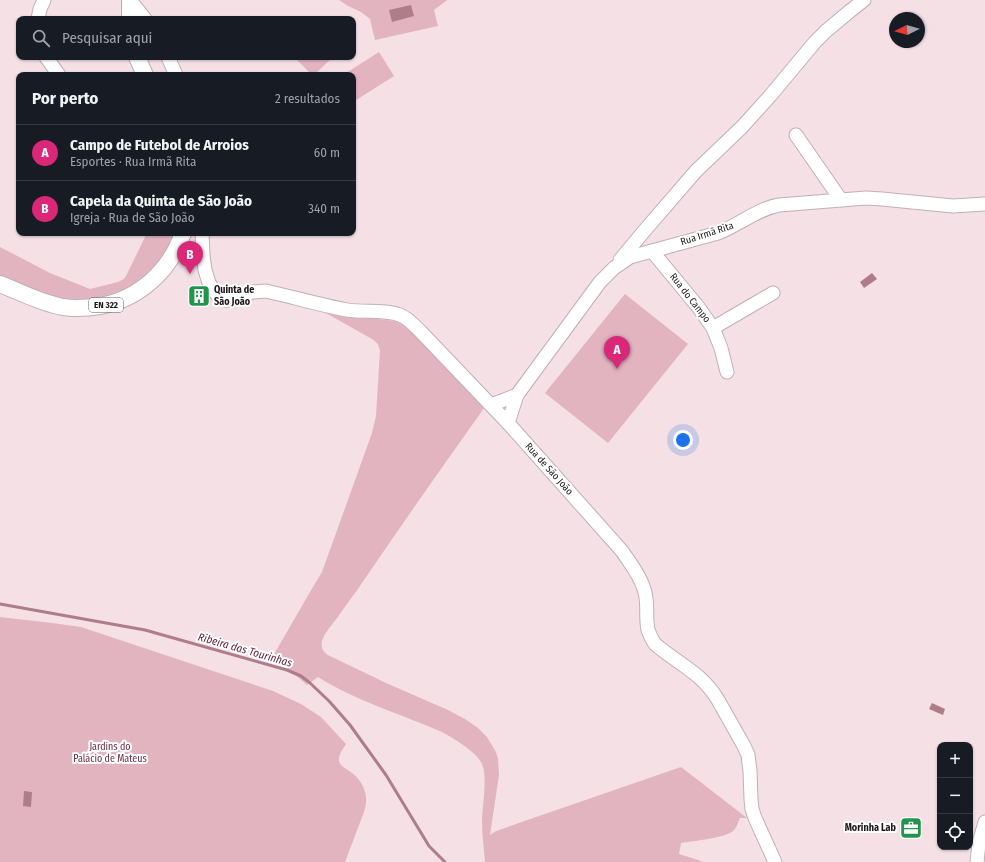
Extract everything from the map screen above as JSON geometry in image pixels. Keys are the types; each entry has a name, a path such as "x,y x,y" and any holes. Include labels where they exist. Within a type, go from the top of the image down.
{"main road":[{"path":"130,0 130,16"},
{"path":"138,60 144,72"},
{"name":"EN 322","path":"0,284 40,301 64,308 85,308 110,304 128,297 149,284 160,273 173,255 182,236"}],"street":[{"path":"39,16 44,0"},
{"path":"130,0 143,16"},
{"path":"614,268 696,171 742,127 815,42 864,0"},
{"path":"48,60 57,72"},
{"path":"169,60 175,72"},
{"path":"796,135 841,200"},
{"name":"Rua Irmã Rita","path":"517,395 600,282 614,268 630,257 722,231 770,207 784,204 874,198 949,206 985,204"},
{"name":"Rua de São João","path":"202,236 204,263 207,277 215,292 224,300 231,300 253,292 266,291 347,310 361,312 391,312 402,316 411,322 421,332 508,423 622,551 635,570 646,596 648,630 655,644 701,678 718,700 748,756 752,809 774,862"},
{"name":"Rua do Campo","path":"652,251 699,308 713,328 721,348 727,372"},
{"path":"713,328 773,293"},
{"path":"491,405 517,395"},
{"path":"508,423 517,395"},
{"path":"977,862 979,843 985,822"}],"green space":[{"path":"339,0 447,0 434,10 438,26 375,40 370,19 361,12"},
{"path":"379,52 394,76 356,100 356,72 348,72"},
{"path":"297,60 330,60 317,72 309,72"},
{"path":"146,236 176,236 148,276 113,297 68,302 0,278 0,247 50,273 90,289 118,282 126,276"},
{"path":"625,294 688,344 608,443 545,393"},
{"path":"324,312 344,317 352,316 395,321 407,327 485,406 323,638 322,646 325,653 386,683 448,710 478,728 487,737 496,752 499,775 490,835 496,831 681,767 747,818 740,818 737,826 730,833 709,839 681,843 679,854 704,862 485,862 482,822 485,776 482,764 475,755 442,732 363,700 318,677 307,685 273,656 322,572 372,433 376,416 380,351 378,344 372,339"},
{"name":"Jardins do Palácio de Mateus","path":"0,617 81,627 273,691 301,704 321,717 346,744 341,752 339,761 342,766 360,781 366,796 364,812 345,862 0,862"}],"shaded area":[{"path":"411,5 414,16 392,22 389,10"},
{"path":"872,273 877,279 864,288 860,282"},
{"path":"932,703 945,709 943,715 929,709"},
{"path":"24,791 32,792 31,807 23,806"}],"waterway":[{"name":"Ribeira das Tourinhas","path":"0,604 145,630 287,670 301,676 329,701 350,725 386,775 429,846 445,862"}],"place":[{"name":"Capela da Quinta de São João","path":"190,274"},
{"name":"Quinta de São João","path":"199,296"},
{"name":"Campo de Futebol de Arroios","path":"617,369"},
{"name":"Morinha Lab","path":"911,828"}]}
